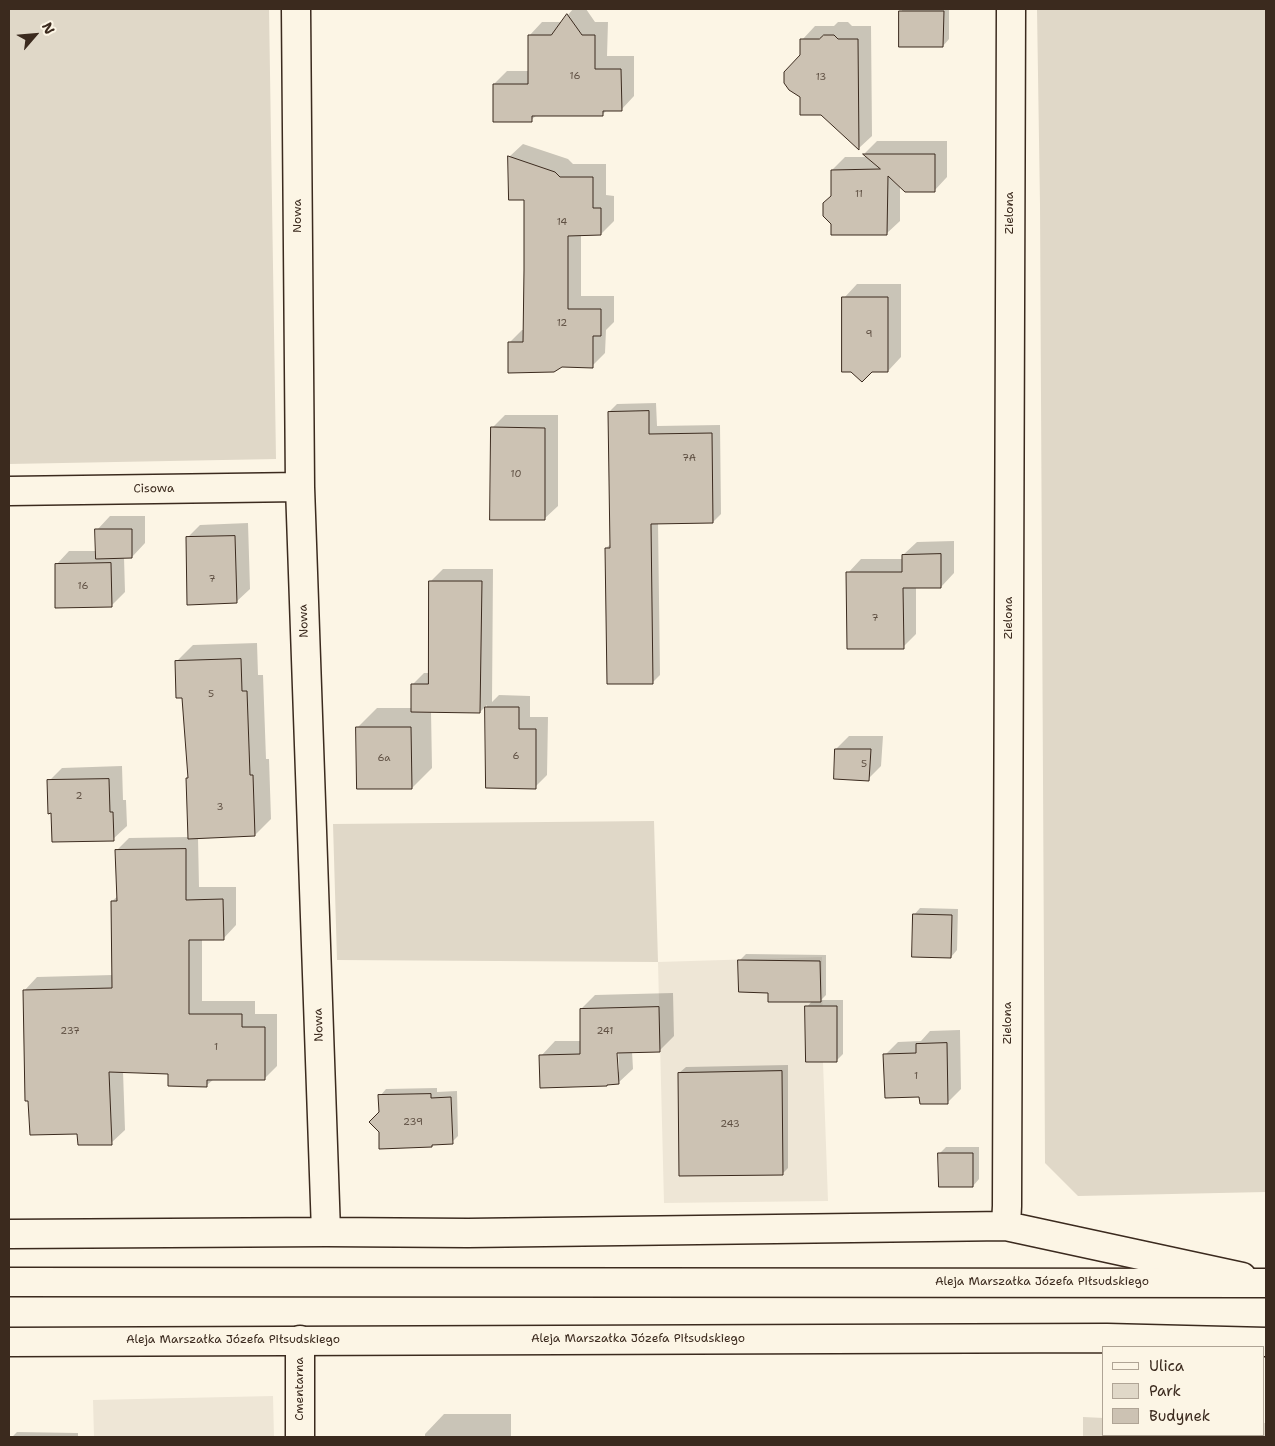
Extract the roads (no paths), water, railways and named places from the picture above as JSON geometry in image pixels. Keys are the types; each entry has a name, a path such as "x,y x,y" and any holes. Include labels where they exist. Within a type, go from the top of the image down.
{"street":[{"name":"Nowa","path":"296,9 300,487 326,1232"},
{"name":"Zielona","path":"1006,1226 1008,1196 1011,9"},
{"name":"Cisowa","path":"9,491 300,487"},
{"path":"9,1234 468,1233 1006,1226 1266,1282"},
{"name":"Aleja Marszałka Józefa Piłsudskiego","path":"9,1282 1266,1282"},
{"name":"Aleja Marszałka Józefa Piłsudskiego","path":"9,1342 1107,1338 1266,1342"},
{"name":"Cmentarna","path":"300,1340 300,1437"}]}
